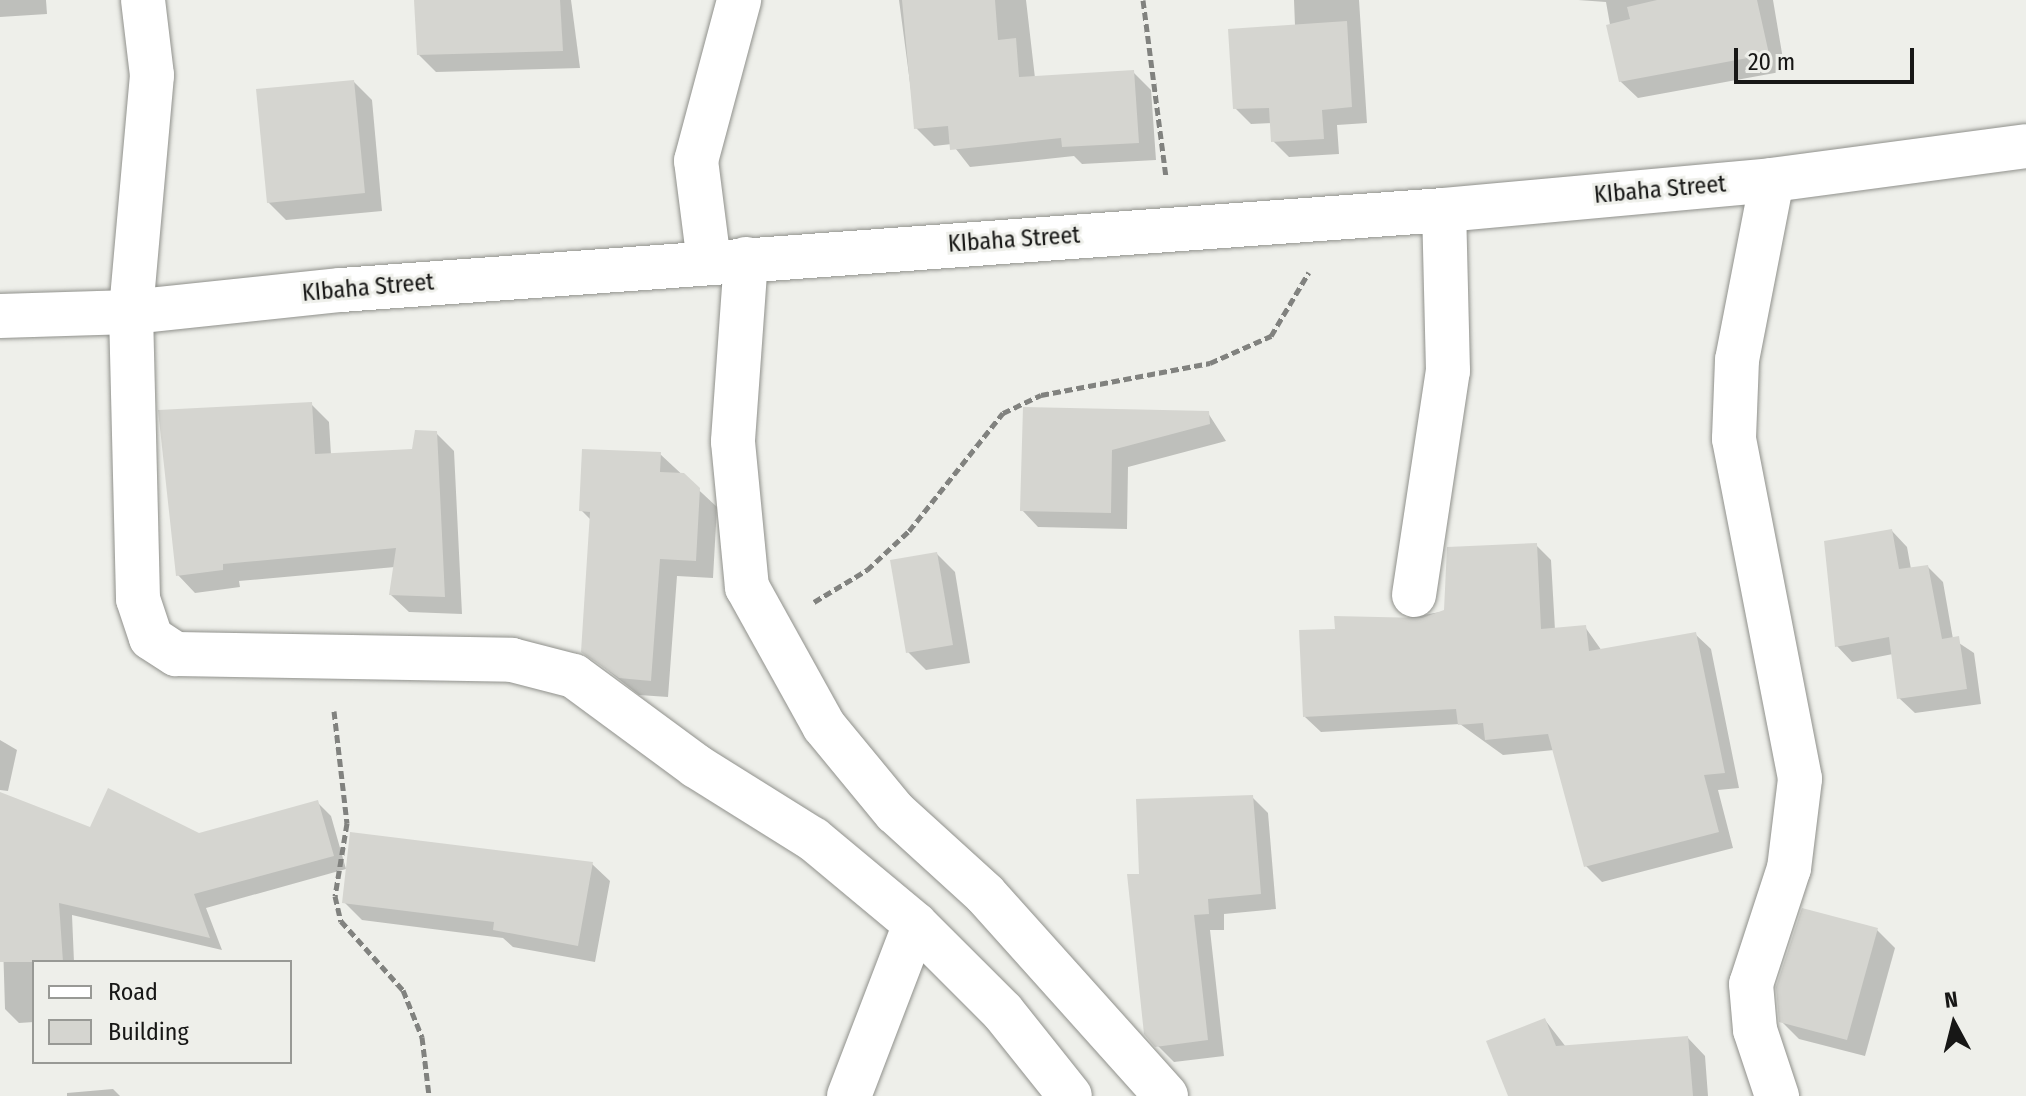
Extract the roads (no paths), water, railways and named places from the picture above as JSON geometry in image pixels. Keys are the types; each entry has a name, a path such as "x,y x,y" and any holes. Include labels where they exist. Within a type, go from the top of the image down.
{"street":[{"path":"143,0 152,75 131,312 138,599 151,638 176,654 512,660 574,676 696,766 813,839 915,924 1003,1012 1070,1096"},
{"path":"739,0 696,161 727,261 738,539 747,587 824,726 895,812 985,894 1166,1096"},
{"name":"KIbaha Street","path":"0,316 131,312 727,261 1444,210 1772,180 2026,146"},
{"path":"1772,180 1737,360 1734,439 1800,779 1789,868 1751,984 1755,1030 1777,1096"},
{"path":"1414,595 1448,371 1444,210"},
{"path":"849,1096 915,924"}]}
